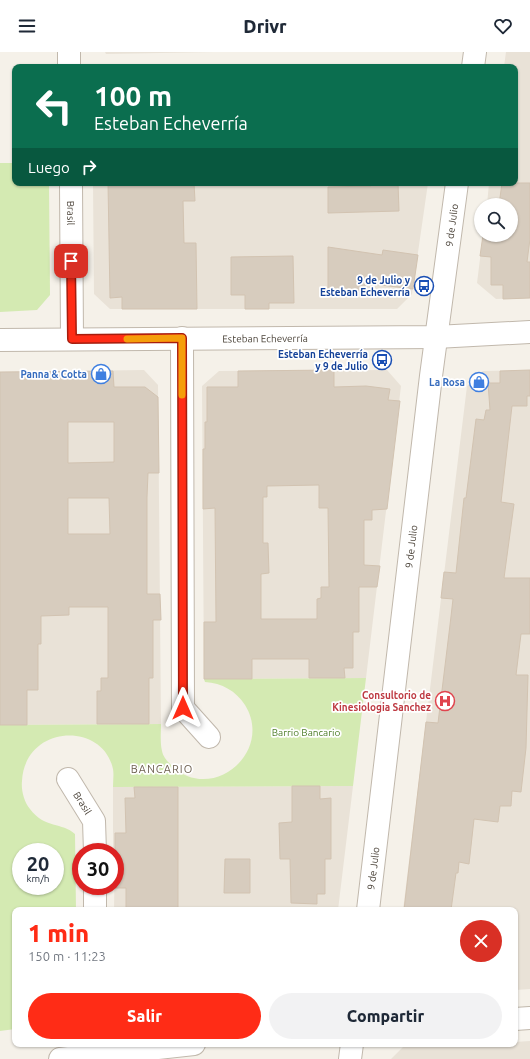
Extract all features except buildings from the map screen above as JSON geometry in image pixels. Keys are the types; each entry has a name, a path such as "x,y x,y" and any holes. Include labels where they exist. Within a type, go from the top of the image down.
{"street":[{"path":"69,52 69,64"},
{"path":"473,64 475,52"},
{"name":"Brasil","path":"71,186 72,339"},
{"name":"9 de Julio","path":"368,907 436,337 457,186"},
{"name":"Esteban Echeverría","path":"0,340 436,337 530,332"},
{"path":"182,338 183,708 209,737"},
{"name":"Brasil","path":"68,779 94,821 95,843"},
{"path":"95,895 95,907"},
{"path":"518,1019 530,1018"},
{"path":"60,1059 96,1049 135,1047"},
{"path":"350,1059 352,1047"}],"shaded area":[{"path":"105,52 214,52 106,54"},
{"path":"506,52 530,52 530,298 496,299 477,283 482,242 518,242 518,198 488,198 489,186 518,186 518,64 504,64"},
{"path":"93,186 428,186 412,294 397,309 110,309 94,294"},
{"path":"144,370 158,385 161,724 0,725 0,372"},
{"path":"387,370 401,386 366,678 204,679 202,386 219,371"},
{"path":"530,370 530,989 518,990 518,907 403,907 467,386 483,371"},
{"path":"353,786 338,907 114,907 114,895 124,895 124,843 113,843 113,787"},
{"path":"530,1041 530,1059 391,1059 403,1047 518,1047 518,1042"}],"green space":[{"path":"0,163 12,163 12,186 49,186 50,295 37,310 0,312"},
{"name":"Barrio Bancario","path":"366,678 353,786 113,787 113,769 106,753 95,743 81,737 65,736 49,739 36,748 26,762 22,781 23,796 30,809 42,820 70,830 75,834 75,843 72,843 72,895 76,895 76,907 12,907 12,1029 0,1031 0,725 161,724 161,748 166,759 172,766 188,776 204,779 220,776 234,767 245,755 251,740 252,723 245,705 233,692 223,686 205,682 204,679"}],"slow traffic":[{"path":"127,339 182,338 182,395"}],"place":[{"name":"9 de Julio y Esteban Echeverría","path":"424,286"},
{"name":"Esteban Echeverría y 9 de Julio","path":"382,360"},
{"name":"Panna & Cotta","path":"101,374"},
{"name":"La Rosa","path":"479,382"},
{"name":"Consultorio de Kinesiologia Sanchez","path":"445,701"}],"district":[{"name":"BANCARIO","path":"162,769"}],"route":[{"path":"71,261 72,339 182,338 183,708"}]}
